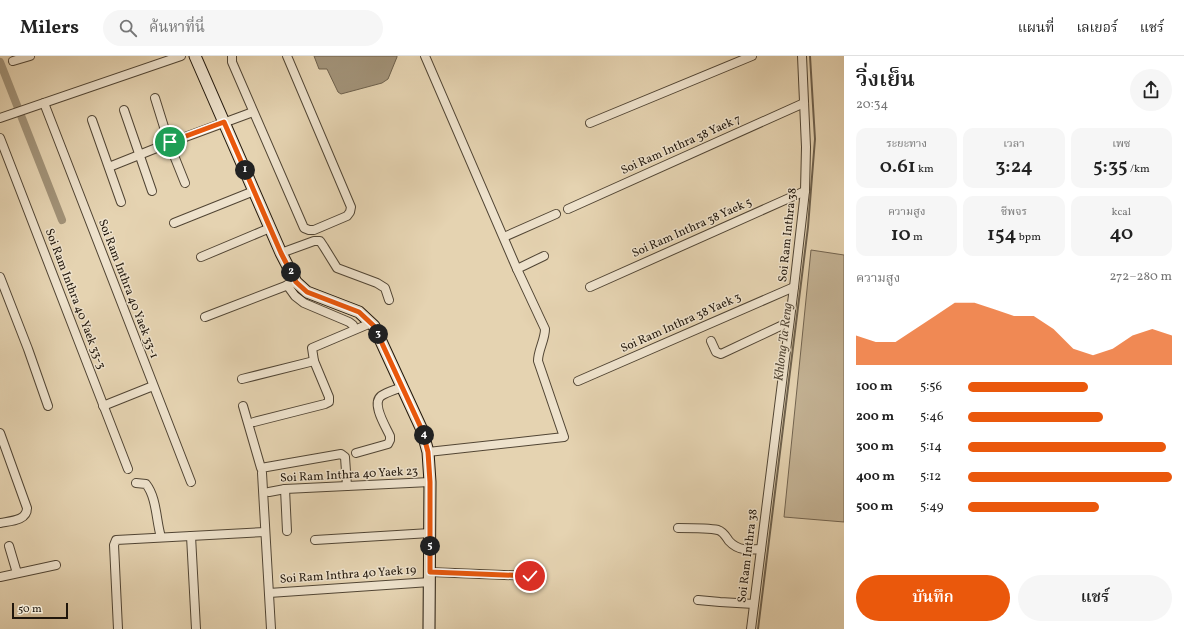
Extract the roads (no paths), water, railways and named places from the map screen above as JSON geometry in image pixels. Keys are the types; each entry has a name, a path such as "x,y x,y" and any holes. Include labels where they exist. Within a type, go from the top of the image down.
{"street":[{"path":"13,61 30,56"},
{"path":"0,118 181,56"},
{"path":"195,56 281,253 292,284 294,296 304,303 349,322 353,325 354,329"},
{"path":"232,56 232,62 304,228 314,230 347,216 351,206 287,56"},
{"path":"424,56 517,269 545,329 545,335 539,350 538,361 564,437 428,452"},
{"path":"590,123 752,56"},
{"name":"Soi Ram Inthra 38","path":"751,629 805,191 806,148 802,56"},
{"path":"155,98 185,183"},
{"name":"Soi Ram Inthra 40 Yaek 33-1","path":"44,103 191,482"},
{"name":"Soi Ram Inthra 38 Yaek 7","path":"568,209 804,103"},
{"path":"124,110 152,190"},
{"path":"110,167 170,142 253,112"},
{"path":"92,120 110,167 121,202"},
{"name":"Soi Ram Inthra 40 Yaek 33-3","path":"0,138 128,469"},
{"path":"174,223 254,191"},
{"name":"Soi Ram Inthra 38 Yaek 5","path":"590,287 805,191"},
{"path":"504,237 556,214"},
{"path":"202,258 270,228"},
{"path":"281,253 314,241 320,241 337,268 377,283 384,288 389,300"},
{"path":"517,269 544,256"},
{"path":"0,277 48,406"},
{"path":"205,317 292,284 307,292 359,312 374,326 422,430 428,452 430,482 429,629"},
{"name":"Soi Ram Inthra 38 Yaek 3","path":"578,381 794,287"},
{"path":"711,341 716,352 721,354 789,322"},
{"path":"254,422 329,402 329,397 314,361 311,351 312,348 371,323"},
{"path":"242,379 314,361"},
{"path":"103,406 153,386"},
{"path":"356,454 388,444 390,436 377,406 378,400 382,396 402,387"},
{"path":"243,406 261,468 341,454 345,457 347,486"},
{"path":"0,433 27,508 27,512 22,518 0,523"},
{"path":"262,473 271,629"},
{"name":"Soi Ram Inthra 40 Yaek 23","path":"269,492 285,489 430,482"},
{"path":"136,483 146,484 148,486 154,502 158,526 162,537"},
{"path":"285,489 286,531"},
{"path":"678,528 719,530 736,546 745,550 761,550"},
{"path":"118,629 114,545 114,542 117,539 265,532"},
{"path":"315,540 430,533"},
{"path":"191,536 196,629"},
{"path":"9,546 17,573"},
{"path":"0,577 56,565"},
{"name":"Soi Ram Inthra 40 Yaek 19","path":"269,593 430,577 530,576"},
{"path":"698,600 754,604"}],"waterway":[{"name":"Khlong Ta Reng","path":"758,629 808,227 815,139 810,56"},
{"path":"0,62 62,220"}]}
